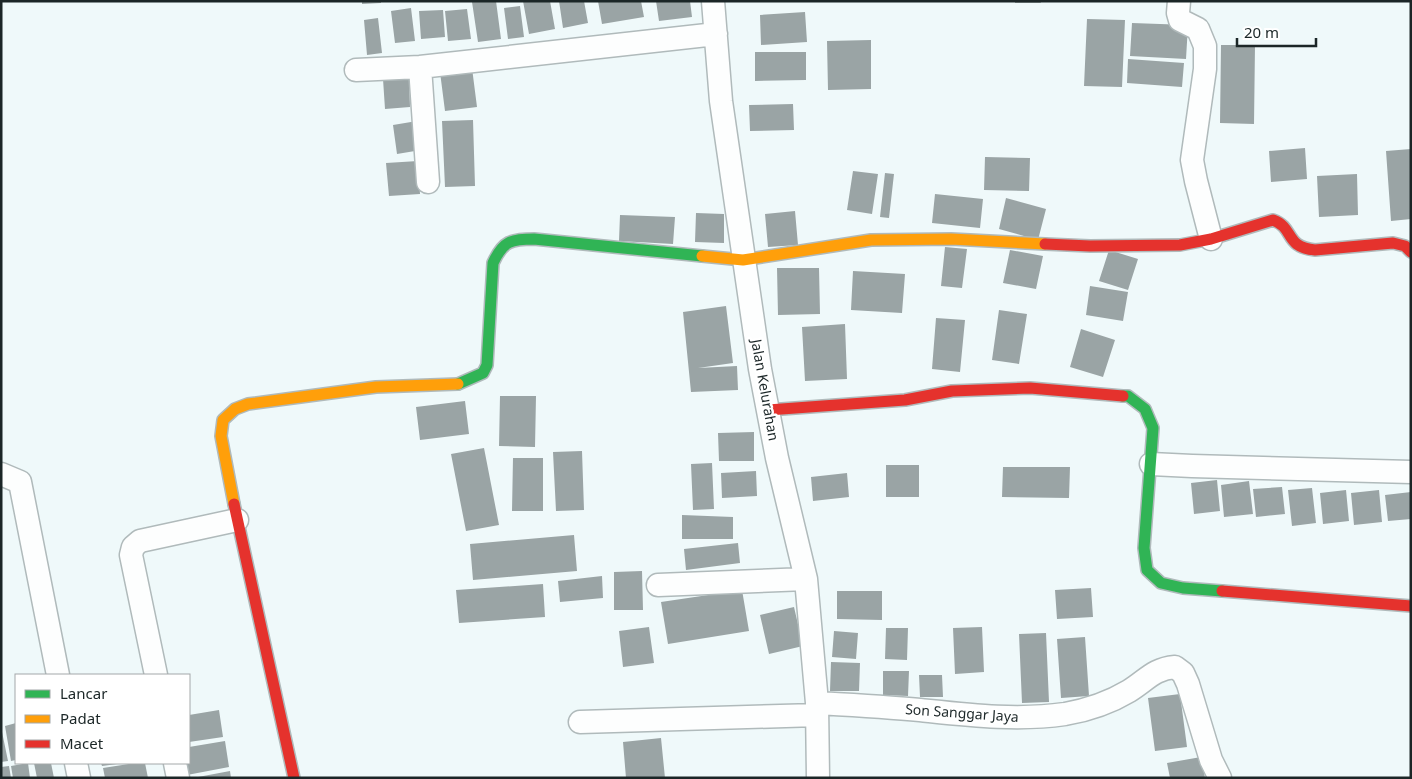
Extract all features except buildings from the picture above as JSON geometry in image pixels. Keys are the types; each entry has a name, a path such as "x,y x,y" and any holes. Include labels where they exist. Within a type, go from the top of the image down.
{"street":[{"name":"Jalan Kelurahan","path":"713,1 721,101 743,260 777,458 806,579 817,709 818,778"},
{"path":"1179,1 1178,13 1180,20 1198,29 1205,46 1205,69 1192,160 1211,239"},
{"path":"356,70 420,67 716,34"},
{"path":"420,67 428,182"},
{"path":"294,778 237,520 221,436 223,420 235,409 248,404 376,387 458,384 478,376 487,365 493,263 499,248 515,239 534,239 743,260 871,240 951,239 1090,246 1180,245 1211,239 1273,220 1281,222 1295,244 1304,249 1315,250 1358,245 1393,244 1405,246 1411,252"},
{"path":"768,410 905,400 952,391 1030,388 1128,396 1145,409 1152,428 1144,548 1148,570 1161,583 1183,588 1411,606"},
{"path":"1151,464 1411,472"},
{"path":"1,474 20,482 58,674"},
{"path":"156,674 130,555 133,547 140,541 237,520"},
{"path":"658,585 806,579"},
{"name":"Son Sanggar Jaya","path":"580,722 874,706 996,717 1064,714 1100,706 1130,690 1162,668 1175,667 1183,673 1188,684 1211,760 1220,778"},
{"path":"76,764 79,778"},
{"path":"174,764 178,778"}],"traffic: fast":[{"path":"458,384 483,373 487,365 493,263 500,250 509,243 534,239 702,256"},
{"path":"1123,396 1128,396 1145,409 1153,428 1144,548 1147,570 1161,583 1183,588 1222,591"}],"traffic: slow":[{"path":"702,256 743,260 871,240 951,239 1045,244"},
{"path":"234,504 221,436 223,420 235,409 248,404 376,387 458,384"}],"traffic: jam":[{"path":"1045,244 1090,246 1180,245 1211,239 1273,220 1280,223 1294,241 1305,248 1315,250 1393,243 1405,246 1411,252"},
{"path":"768,410 905,400 952,391 1030,388 1123,396"},
{"path":"234,504 294,778"},
{"path":"1222,591 1411,606"}]}
